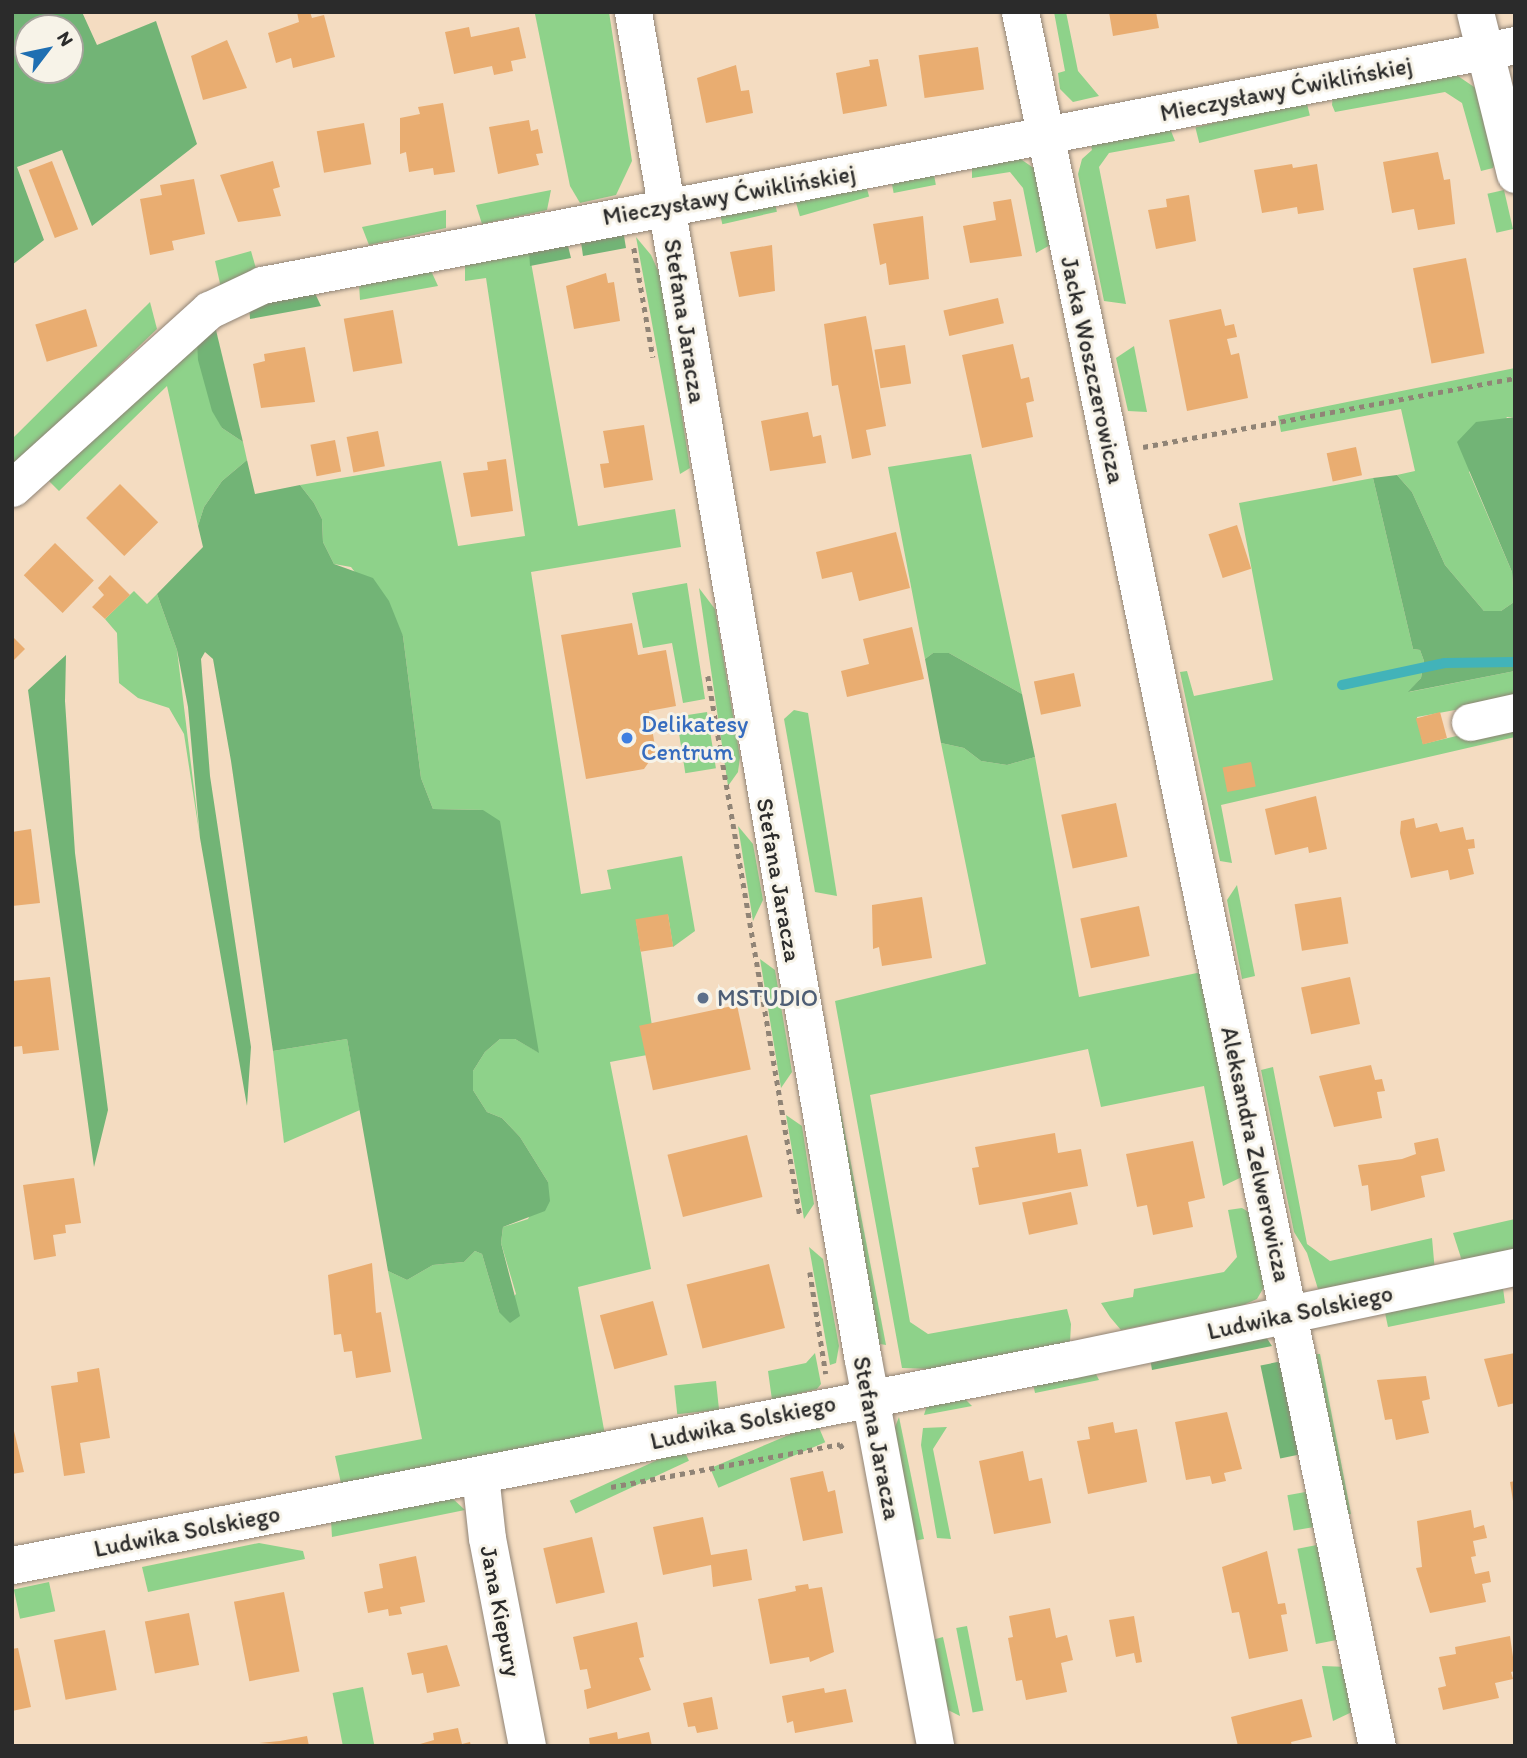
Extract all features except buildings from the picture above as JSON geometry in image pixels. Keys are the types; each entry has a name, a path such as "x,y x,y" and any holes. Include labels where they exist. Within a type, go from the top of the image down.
{"street":[{"name":"Stefana Jaracza","path":"633,12 869,1396 935,1746"},
{"name":"Jacka Woszczerowicza","path":"1020,12 1168,727"},
{"path":"1475,12 1500,47 1515,174"},
{"name":"Mieczysławy Ćwiklińskiej","path":"12,488 209,310 262,285 1500,47"},
{"path":"1470,722 1515,712"},
{"name":"Aleksandra Zelwerowicza","path":"1168,727 1377,1746"},
{"name":"Ludwika Solskiego","path":"12,1565 1289,1315 1515,1267"},
{"name":"Jana Kiepury","path":"480,1475 487,1538 527,1746"}],"path":[{"path":"1111,452 1515,378"},
{"path":"600,1489 840,1444 852,1462"}],"green space":[{"path":"12,12 83,14 14,14 14,84 84,84 84,16 97,45 156,21 197,144 92,226 62,150 17,167 44,240 12,265"},
{"path":"609,12 632,161 616,195 580,203 570,186 535,14"},
{"path":"1054,12 1066,12 1078,71 1099,96 1073,102 1060,89 1058,73 1065,71"},
{"path":"1452,72 1480,91 1497,157 1493,168 1481,171 1462,103 1445,92 1335,112 1332,105 1333,95"},
{"path":"1306,100 1310,116 1199,143 1195,128"},
{"path":"1169,126 1175,141 1109,153 1099,167 1126,304 1104,301 1078,174 1082,159 1092,150 1090,141"},
{"path":"1015,155 1035,169 1052,244 1036,253 1023,188 1010,172 972,178 972,163"},
{"path":"933,170 936,185 894,193 891,178"},
{"path":"865,182 869,196 800,216 796,202"},
{"path":"551,190 547,210 482,224 476,205"},
{"path":"1504,190 1513,229 1496,233 1487,194"},
{"path":"774,199 777,212 722,224 719,212"},
{"path":"446,210 446,228 369,245 362,227"},
{"path":"623,230 626,248 583,256 580,235"},
{"path":"636,237 651,255 660,275 690,468 680,474"},
{"path":"566,238 571,258 530,266 529,251"},
{"path":"251,251 257,272 221,288 215,261"},
{"path":"529,251 578,526 675,509 681,547 531,572 581,894 611,889 607,870 682,856 695,931 673,947 668,915 636,920 652,1026 647,1055 610,1062 651,1269 578,1287 605,1435 342,1488 335,1456 422,1439 388,1271 407,1280 433,1265 464,1262 475,1251 482,1254 499,1312 516,1294 501,1243 503,1227 528,1219 548,1182 520,1137 502,1118 487,1112 473,1090 473,1071 485,1052 500,1039 515,1039 538,1052 483,810 433,809 421,778 403,636 351,567 334,564 323,542 322,519 300,485 441,461 458,546 525,536 486,278 465,281 465,257"},
{"path":"427,262 438,286 360,300 359,284"},
{"path":"313,289 321,306 250,319 249,303"},
{"path":"150,302 157,329 12,468 12,439"},
{"path":"215,326 243,442 222,428 212,411 198,360 197,341"},
{"path":"197,341 222,428 243,442 247,460 222,481 204,507 198,526 167,386 59,491 44,476"},
{"path":"1134,346 1147,412 1128,411 1116,358"},
{"path":"1515,368 1515,417 1507,417 1469,472 1512,572 1514,602 1501,611 1484,611 1445,565 1412,492 1397,475 1415,471 1401,409 1281,432 1278,416"},
{"path":"1515,417 1515,671 1408,692 1421,678 1424,661 1420,650 1413,649 1373,478 1397,475 1412,492 1445,565 1484,611 1501,611 1514,602 1512,572 1457,442 1476,422"},
{"path":"971,454 1022,694 949,653 933,653 925,659 888,467"},
{"path":"247,460 255,494 300,485 322,519 323,542 334,564 373,578 389,601 403,636 421,778 433,809 483,810 500,821 539,1053 515,1039 500,1039 485,1052 473,1071 473,1090 487,1112 502,1118 520,1137 548,1182 550,1201 545,1211 503,1227 501,1243 520,1316 510,1323 499,1312 482,1254 475,1251 464,1262 433,1265 407,1280 388,1271 347,1039 273,1051 231,761 213,659 205,652 201,659 210,776 251,1047 247,1106 200,838 188,707 177,650 157,594 203,547 198,526 204,507 222,481"},
{"path":"1373,478 1413,649 1420,650 1424,661 1421,678 1409,692 1515,671 1515,699 1417,717 1423,744 1515,722 1515,737 1221,805 1232,863 1220,861 1180,672 1187,671 1194,696 1273,680 1239,503"},
{"path":"687,583 705,699 683,703 672,643 643,648 632,593"},
{"path":"699,588 715,609 740,757 738,772 728,786"},
{"path":"134,591 147,604 157,594 177,650 200,838 184,734 169,708 138,698 119,683 117,633 105,619"},
{"path":"933,653 949,653 1022,694 1035,757 1007,765 981,761 964,748 941,743 925,659"},
{"path":"66,655 65,701 75,853 108,1110 94,1167 28,690"},
{"path":"794,710 808,713 837,896 815,892 784,719"},
{"path":"707,712 716,768 685,773 676,717"},
{"path":"941,743 964,748 981,761 1007,765 1035,757 1079,997 1202,972 1244,1176 1223,1186 1204,1086 1101,1107 1088,1049 870,1095 910,1322 928,1334 1067,1309 1071,1324 1070,1343 934,1369 902,1368 835,1001 986,964"},
{"path":"738,826 753,844 763,900 753,921"},
{"path":"1237,885 1255,976 1242,979 1227,900"},
{"path":"760,959 775,970 792,1072 781,1088"},
{"path":"347,1039 360,1110 284,1143 273,1051"},
{"path":"1273,1067 1307,1244 1330,1261 1432,1238 1435,1272 1318,1289 1307,1253 1294,1232 1261,1070"},
{"path":"835,1081 886,1345 874,1343 828,1083"},
{"path":"786,1115 802,1126 814,1204 804,1219"},
{"path":"1242,1208 1252,1214 1264,1287 1257,1299 1241,1306 1121,1330 1101,1303 1133,1297 1134,1289 1224,1272 1237,1257 1228,1210"},
{"path":"1515,1219 1515,1250 1462,1261 1453,1233"},
{"path":"809,1247 823,1259 839,1346 836,1363 830,1365"},
{"path":"1503,1288 1505,1303 1388,1327 1384,1308"},
{"path":"1266,1337 1272,1346 1152,1370 1149,1352"},
{"path":"815,1353 821,1384 817,1389 772,1400 768,1371 806,1363"},
{"path":"1315,1354 1320,1354 1351,1514 1345,1515"},
{"path":"1282,1361 1302,1454 1280,1458 1260,1366"},
{"path":"1093,1368 1099,1380 1035,1393 1032,1379"},
{"path":"716,1381 719,1410 677,1414 674,1385"},
{"path":"961,1395 972,1406 924,1415 929,1399"},
{"path":"899,1417 924,1539 913,1541 893,1432"},
{"path":"817,1423 825,1442 718,1488 710,1468"},
{"path":"947,1427 933,1449 951,1539 937,1538 921,1445 923,1428"},
{"path":"683,1448 689,1461 576,1514 570,1501"},
{"path":"1311,1491 1317,1526 1294,1531 1287,1495"},
{"path":"452,1498 465,1510 332,1537 331,1520"},
{"path":"259,1543 303,1551 305,1559 148,1592 142,1567"},
{"path":"1322,1544 1341,1639 1316,1644 1297,1549"},
{"path":"49,1582 55,1611 20,1619 14,1589"},
{"path":"967,1626 983,1710 973,1713 956,1628"},
{"path":"943,1637 960,1716 948,1710 932,1640"},
{"path":"1322,1666 1348,1667 1354,1711 1333,1721"},
{"path":"363,1687 374,1746 343,1746 333,1693"}],"waterway":[{"path":"1342,685 1445,663 1515,662"}],"place":[{"name":"Delikatesy Centrum","path":"627,738"},
{"name":"MSTUDIO","path":"703,998"}]}
